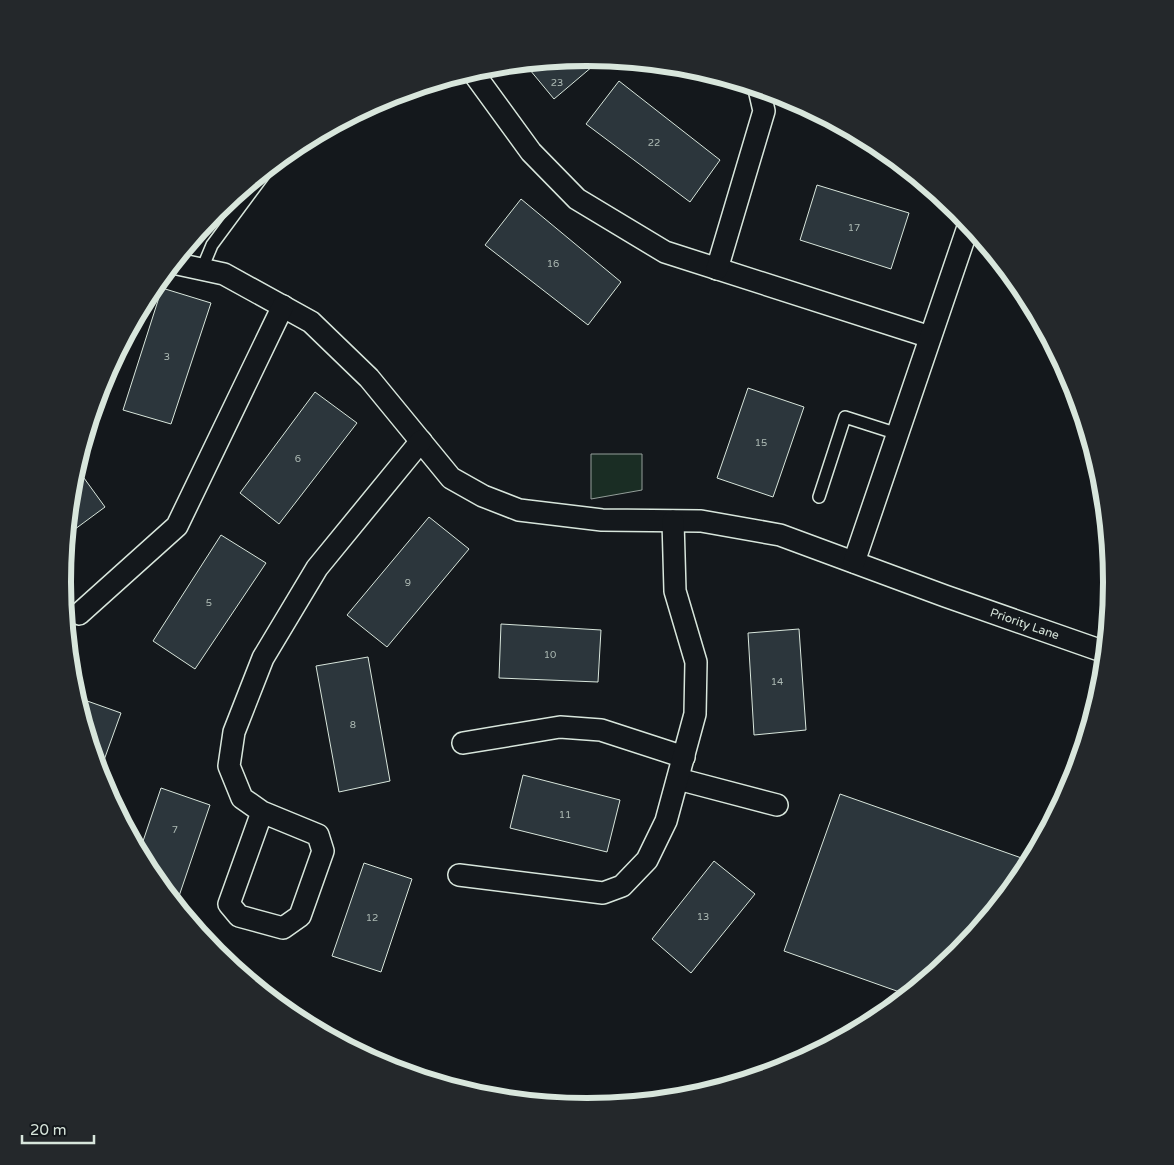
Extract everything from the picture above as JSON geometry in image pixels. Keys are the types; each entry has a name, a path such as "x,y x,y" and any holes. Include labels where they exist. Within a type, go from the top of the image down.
{"street":[{"path":"477,78 531,152 577,199 665,252 930,337"},
{"path":"717,269 764,111 761,97"},
{"path":"854,562 965,232"},
{"name":"Priority Lane","path":"180,264 224,274 311,322 369,378 451,478 482,496 519,510 602,520 701,521 780,535 1099,650"},
{"path":"79,614 178,526 283,306"},
{"path":"262,812 229,904 239,916 284,928 300,916 323,851 318,834 262,812 242,798 229,766 234,732 263,658 317,568 420,441"},
{"path":"459,875 603,894 622,886 647,860 666,821 695,714 696,662 675,591 673,521"},
{"path":"463,743 560,726 601,730 684,758"},
{"path":"678,779 777,805"}],"lane":[{"path":"202,269 212,245 254,188"},
{"path":"818,497 845,417 898,434"}],"green space":[{"path":"591,454 642,454 642,490 591,499"}],"building":[{"path":"593,66 554,99 530,70"},
{"path":"619,81 720,160 690,202 586,124"},
{"path":"817,185 909,213 891,269 800,240"},
{"path":"521,199 621,282 588,325 485,245"},
{"path":"163,288 211,303 171,424 123,410"},
{"path":"748,388 804,407 773,497 717,478"},
{"path":"315,392 357,423 279,524 240,493"},
{"path":"82,476 105,507 74,530"},
{"path":"429,517 469,549 387,647 347,615"},
{"path":"221,535 266,563 195,669 153,641"},
{"path":"501,624 601,630 598,682 499,678"},
{"path":"799,629 806,730 754,735 748,633"},
{"path":"368,657 390,781 339,792 316,666"},
{"path":"85,700 121,713 103,762"},
{"path":"523,775 620,800 607,852 510,828"},
{"path":"161,788 210,805 178,898 142,844"},
{"path":"840,794 1023,858 997,897 975,923 952,948 901,992 784,951"},
{"path":"714,861 755,894 691,973 652,939"},
{"path":"364,863 412,879 381,972 332,956"}]}
